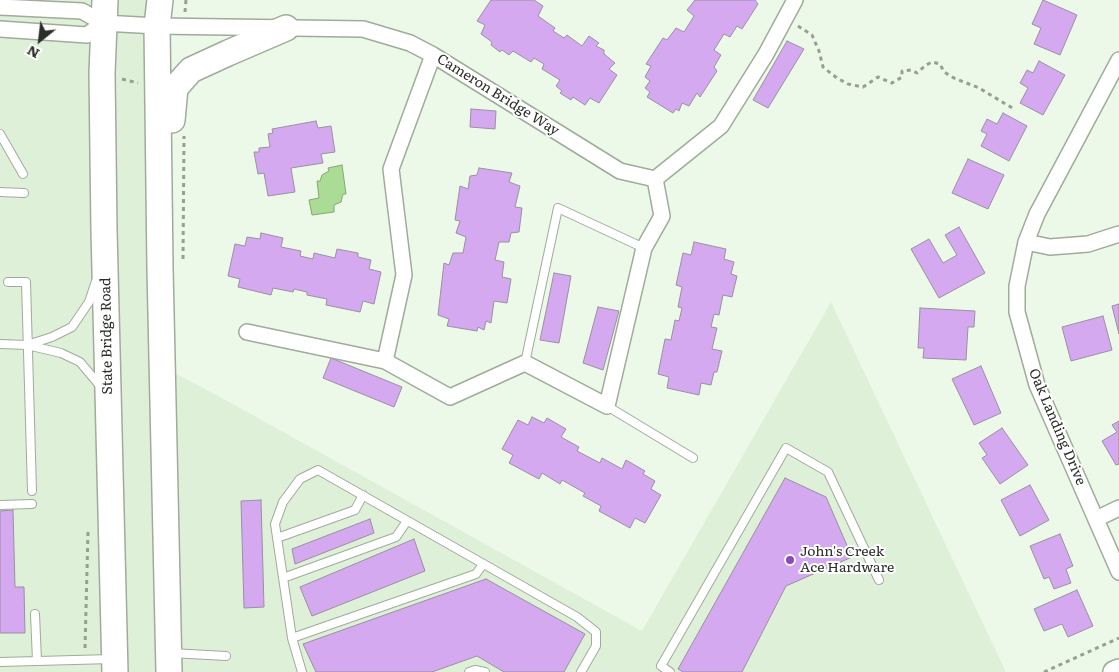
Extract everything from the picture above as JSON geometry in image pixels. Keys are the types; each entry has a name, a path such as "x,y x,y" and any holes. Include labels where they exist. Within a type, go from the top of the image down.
{"highway":[{"path":"160,0 157,26 160,268 169,662"},
{"name":"State Bridge Road","path":"104,11 102,73 114,665"},
{"path":"160,268 169,252 173,232 172,110 175,88 192,70 228,52 286,28"}],"main road":[{"path":"1114,672 1119,670"}],"street":[{"path":"247,332 385,361 450,397 525,363 607,406 644,248 662,216 655,179 721,126 766,54 795,0"},
{"path":"0,7 82,12 104,11"},
{"name":"Cameron Bridge Way","path":"104,11 157,26 362,29 410,43 433,55 620,171 655,179"},
{"path":"0,29 87,35 104,11"},
{"path":"385,361 404,275 390,169 433,55"},
{"name":"Oak Landing Drive","path":"1119,60 1037,214 1026,242 1017,286 1017,312 1037,385 1119,572"},
{"path":"1026,242 1050,247 1088,244 1119,234"},
{"path":"1096,519 1119,508"}],"lane":[{"path":"0,134 23,174"},
{"path":"0,192 24,192"},
{"path":"525,363 558,208 644,248"},
{"path":"27,345 52,337 72,327 89,302 105,256"},
{"path":"8,282 26,282 32,491"},
{"path":"0,344 27,345 61,354 80,362 101,385 108,400"},
{"path":"607,406 693,458"},
{"path":"670,672 661,666 786,448 828,472 879,580"},
{"path":"302,672 292,638 275,524 283,502 300,479 318,470 577,617 596,632 596,646 581,672"},
{"path":"277,538 355,510 363,495"},
{"path":"0,505 32,504"},
{"path":"283,578 396,537 407,521"},
{"path":"292,638 476,574 483,564"},
{"path":"35,614 37,661"},
{"path":"169,662 226,656"},
{"path":"0,662 37,661 114,665"},
{"path":"469,672 475,670 485,672"}],"path":[{"path":"812,35 823,67 848,84 863,87 878,78 892,83 902,77 902,71 911,70 917,73 932,62 940,64 944,72 954,78 979,88 1014,108"},
{"path":"1044,672 1119,638"}],"shaded area":[{"path":"0,0 165,0 156,363 642,631 831,302 1006,672 0,672"},
{"path":"342,165 346,194 343,194 341,202 334,205 334,212 312,215 309,200 319,198 317,181 320,181 322,175 329,171 328,168"}],"building":[{"path":"491,0 534,0 543,6 538,16 555,28 553,31 564,38 567,35 582,46 589,36 599,43 596,46 604,50 604,54 615,63 609,69 617,75 599,103 590,98 585,105 573,97 571,100 560,93 562,91 556,86 560,80 542,69 544,64 534,58 531,62 513,51 509,55 502,50 500,52 491,45 492,42 481,34 485,25 477,21"},
{"path":"695,0 755,0 758,4 742,29 737,26 730,37 724,34 714,50 721,55 714,67 717,71 700,97 697,93 689,106 682,103 679,111 676,109 673,113 647,97 650,92 645,88 650,81 645,77 651,66 646,64 663,38 667,40 676,28 684,32 694,16 687,10"},
{"path":"1043,0 1077,15 1060,55 1034,44 1041,28 1032,24"},
{"path":"787,41 804,49 768,108 753,100"},
{"path":"1039,61 1065,75 1043,115 1020,103 1028,88 1020,83 1027,70 1033,73"},
{"path":"471,109 496,111 495,129 470,127"},
{"path":"1003,113 1027,126 1009,161 981,146 987,134 981,131 987,119 997,124"},
{"path":"316,121 318,128 331,126 335,152 321,154 323,163 291,168 295,192 268,196 264,173 258,174 254,152 259,152 259,148 270,147 268,134 273,133 272,129"},
{"path":"968,159 1004,175 988,209 952,193"},
{"path":"479,168 512,173 509,182 520,186 515,207 522,208 519,232 511,233 509,242 499,242 495,260 504,262 502,277 511,279 507,303 494,301 491,323 486,321 484,330 478,327 477,331 447,326 449,319 438,315 444,263 449,265 453,253 463,253 466,237 456,233 460,221 455,220 460,186 468,189 470,176 477,175"},
{"path":"959,227 985,273 939,298 911,249 929,239 943,263 957,255 945,235"},
{"path":"261,233 283,238 281,247 301,251 300,256 313,259 314,253 335,258 337,249 358,253 358,257 371,260 369,269 381,272 374,304 363,301 360,312 326,305 327,299 307,295 307,292 294,289 293,292 273,288 271,295 238,287 240,279 228,276 235,244 245,246 247,237 260,239"},
{"path":"694,242 726,249 724,259 734,262 731,274 737,276 732,297 723,295 719,315 714,314 711,327 717,328 712,349 722,351 717,372 714,372 711,385 701,383 699,395 667,388 669,377 658,374 665,339 671,340 675,320 679,321 682,308 678,307 682,287 676,285 683,253 691,255"},
{"path":"554,273 571,276 559,343 540,340"},
{"path":"1119,304 1119,334 1112,306"},
{"path":"598,307 619,311 603,370 583,363"},
{"path":"920,308 975,311 974,327 968,327 966,360 923,358 924,348 918,348"},
{"path":"1103,316 1112,350 1071,361 1062,327"},
{"path":"331,358 402,387 394,407 323,378"},
{"path":"981,366 1001,413 974,425 952,379"},
{"path":"532,417 544,423 547,418 566,429 561,437 579,447 577,451 600,463 602,458 622,469 626,460 645,471 643,474 655,481 651,489 661,495 645,523 635,518 630,528 599,511 601,506 583,496 585,493 562,480 560,484 542,473 539,479 509,463 513,455 502,449 518,420 528,425"},
{"path":"1119,421 1119,464 1116,465 1102,441 1117,432 1112,425"},
{"path":"1002,428 1028,465 1000,484 982,458 987,455 979,443"},
{"path":"785,478 826,497 852,557 786,586 742,672 683,672 678,669"},
{"path":"1030,485 1049,520 1020,536 1001,500"},
{"path":"261,500 264,607 244,608 241,501"},
{"path":"13,510 15,587 24,587 25,633 0,633 0,511"},
{"path":"370,519 374,533 295,564 292,549"},
{"path":"1060,534 1073,566 1066,569 1071,583 1054,589 1049,577 1044,579 1030,546"},
{"path":"414,539 425,571 312,616 300,587"},
{"path":"486,579 585,634 564,672 504,672 477,656 432,672 316,672 303,644"},
{"path":"1077,590 1093,626 1068,637 1062,624 1044,631 1034,609"}],"place":[{"name":"John's Creek Ace Hardware","path":"790,560"}]}
